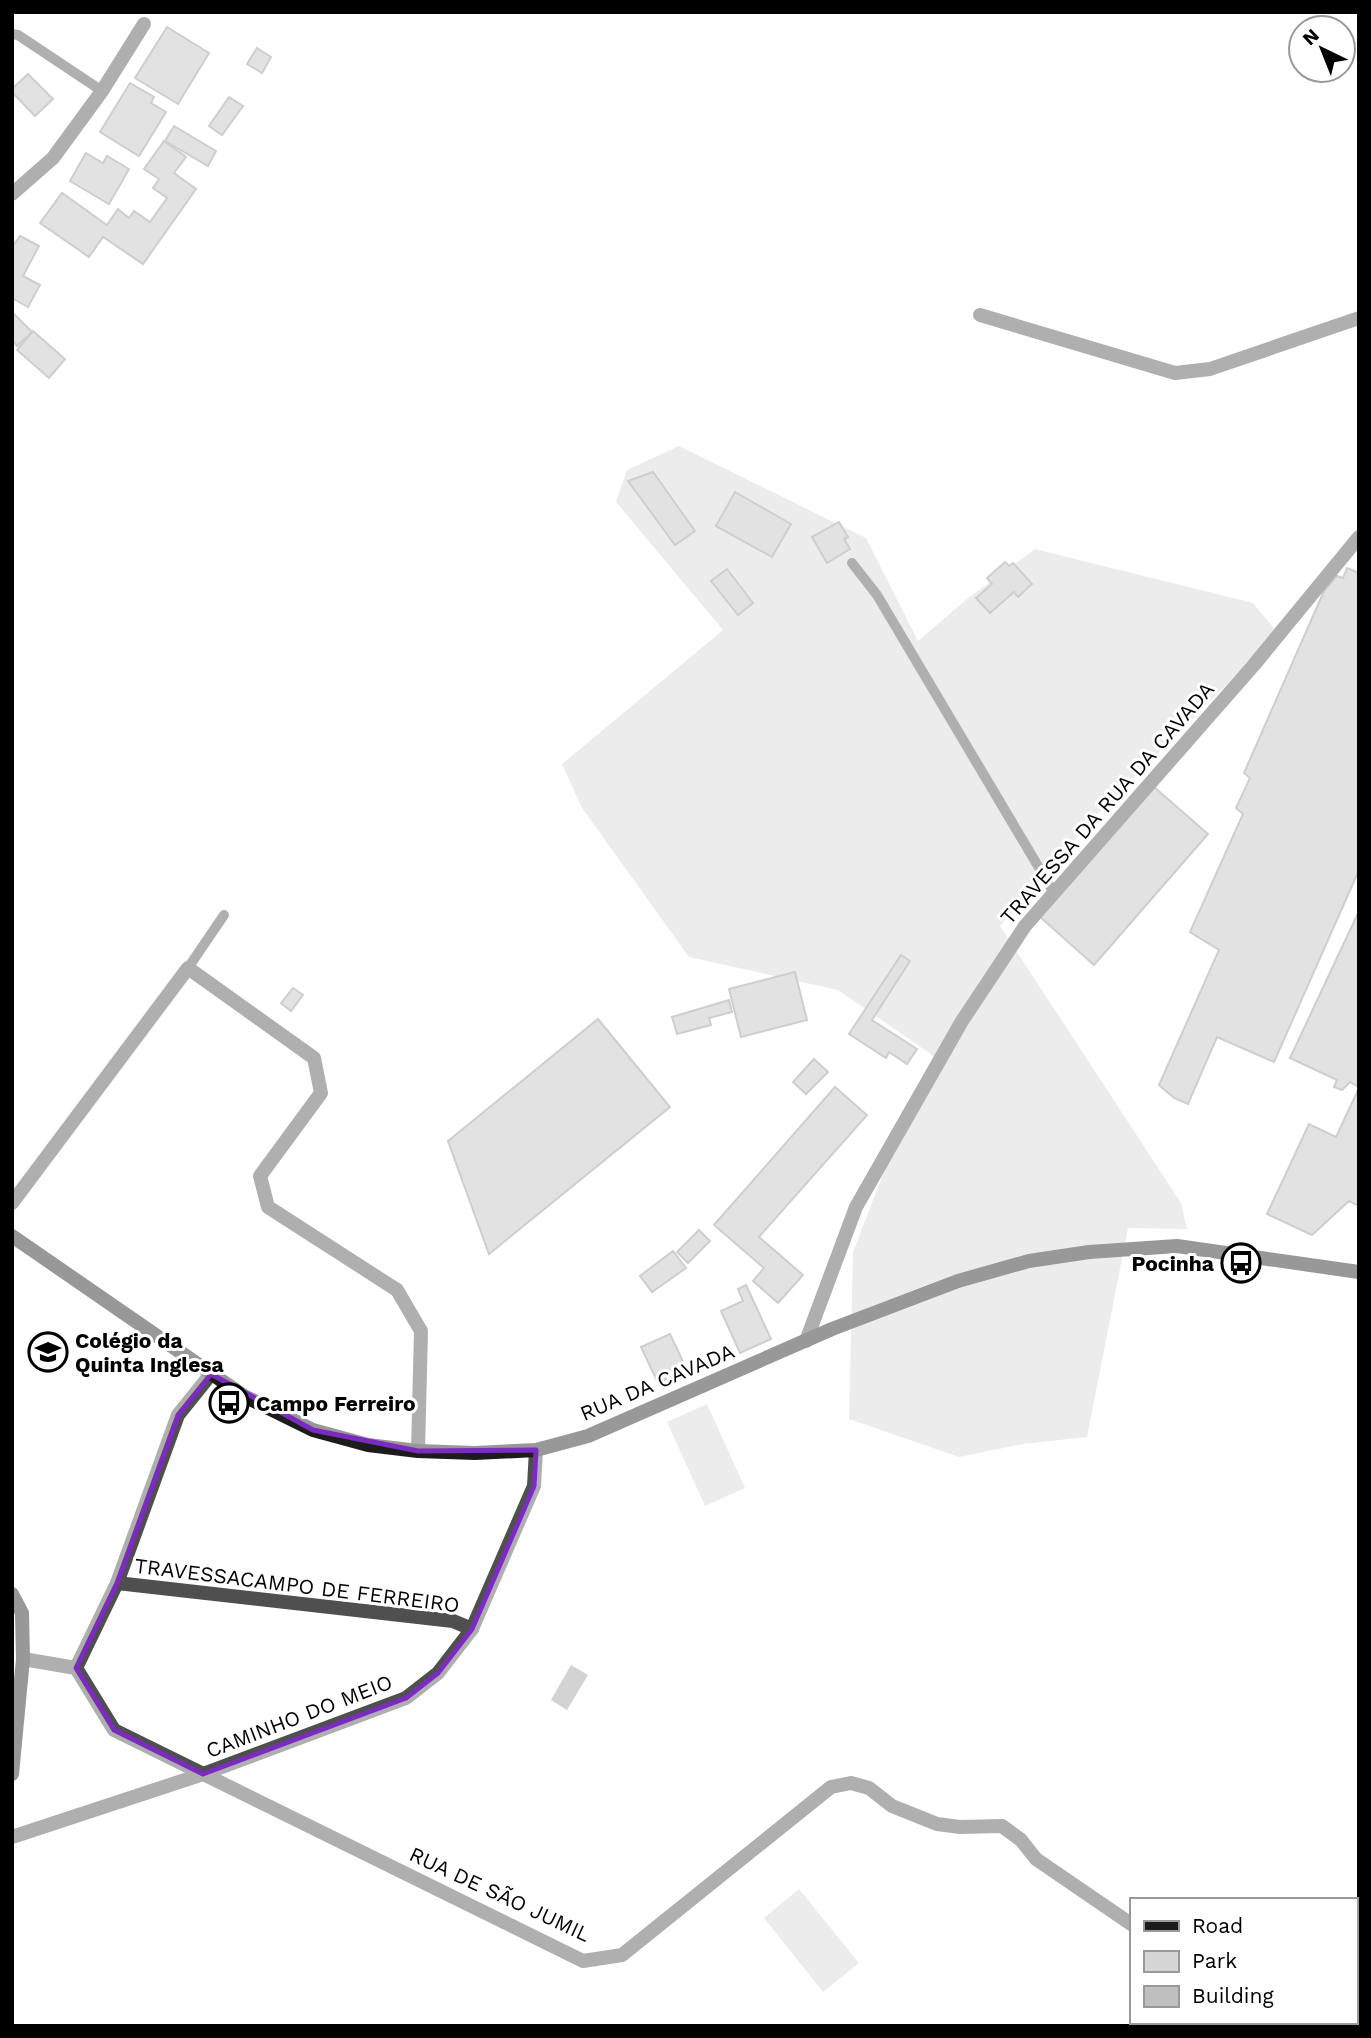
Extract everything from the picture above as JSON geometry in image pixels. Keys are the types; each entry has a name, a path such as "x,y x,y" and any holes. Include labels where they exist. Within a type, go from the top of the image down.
{"street":[{"path":"12,194 53,158 102,91 144,24"},
{"path":"980,315 1175,373 1210,369 1359,318"},
{"name":"TRAVESSA DA RUA DA CAVADA","path":"806,1341 856,1207 962,1021 1025,926 1253,666 1342,561 1359,537"},
{"path":"12,1203 188,968 314,1058 321,1093 260,1176 268,1207 397,1290 421,1331 418,1451"},
{"name":"RUA DA CAVADA","path":"12,1236 244,1396 313,1430 368,1445 418,1451 475,1453 536,1450 588,1436 806,1341 958,1281 1029,1261 1089,1252 1177,1246 1359,1272"},
{"path":"23,1659 76,1668 117,1583 177,1415 211,1374"},
{"name":"CAMINHO DO MEIO","path":"12,1837 203,1774 406,1698 438,1673 472,1629 534,1486 536,1450"},
{"name":"TRAVESSACAMPO DE FERREIRO","path":"117,1583 453,1621 472,1629"},
{"path":"12,1594 22,1613 23,1659 12,1774"},
{"name":"RUA DE SÃO JUMIL","path":"76,1668 114,1730 583,1961 622,1955 831,1787 851,1783 869,1788 892,1806 937,1824 960,1827 1002,1826 1021,1840 1036,1859 1130,1923"}],"lane":[{"path":"12,34 18,35 102,91"},
{"path":"852,563 877,595 1054,893"},
{"path":"188,968 224,915"}],"highlighted area":[{"path":"211,1374 313,1430 418,1451 536,1450 534,1486 472,1629 438,1673 406,1698 203,1774 114,1730 76,1668 117,1583 178,1415"}],"green space":[{"path":"679,446 866,538 918,641 968,598 1035,549 1253,603 1278,633 1098,814 1000,926 1181,1203 1187,1229 1128,1228 1087,1437 1023,1444 959,1457 849,1419 853,1252 897,1138 945,1064 838,990 689,957 582,808 562,764 723,630 616,502 627,470"},
{"path":"707,1404 745,1488 705,1506 667,1422"},
{"path":"799,1889 859,1963 823,1992 764,1918"}],"shaded area":[{"path":"571,1665 588,1675 567,1710 551,1700"}],"building":[{"path":"167,27 209,53 178,104 135,78"},
{"path":"257,48 271,57 262,73 247,64"},
{"path":"28,74 53,99 35,116 12,92"},
{"path":"130,83 154,97 151,103 166,112 139,156 100,132"},
{"path":"229,97 243,106 222,135 209,126"},
{"path":"174,126 216,151 208,166 165,141"},
{"path":"164,141 186,157 174,173 196,189 143,264 103,237 89,257 40,223 62,193 107,225 118,209 129,218 134,211 150,222 167,198 153,188 159,179 144,169"},
{"path":"86,153 103,163 107,156 129,169 109,204 70,181"},
{"path":"20,236 39,246 23,276 40,285 28,307 12,298 12,247"},
{"path":"12,312 32,332 17,346 12,340"},
{"path":"33,331 65,359 49,378 17,350"},
{"path":"653,472 695,531 675,545 628,481"},
{"path":"735,492 791,524 772,557 716,526"},
{"path":"839,522 848,537 844,539 850,549 827,563 812,537"},
{"path":"1005,562 1009,566 1013,563 1032,584 1018,597 1014,592 990,613 976,598 992,584 987,578"},
{"path":"1347,568 1359,573 1359,870 1274,1062 1217,1037 1188,1104 1174,1098 1159,1085 1219,950 1190,932 1243,814 1236,808 1250,778 1244,773 1324,591 1337,576 1343,578"},
{"path":"727,569 753,603 738,615 711,581"},
{"path":"1153,786 1208,834 1094,965 1040,917"},
{"path":"1359,911 1359,1087 1350,1082 1342,1090 1334,1087 1337,1080 1290,1058"},
{"path":"901,955 910,961 872,1020 917,1049 907,1064 889,1052 886,1058 849,1034"},
{"path":"795,972 807,1020 741,1037 729,989"},
{"path":"293,988 303,995 291,1011 281,1003"},
{"path":"729,1000 732,1012 709,1018 711,1025 677,1034 672,1017"},
{"path":"598,1019 670,1107 489,1254 448,1141"},
{"path":"814,1059 828,1072 806,1094 793,1082"},
{"path":"835,1087 867,1115 759,1237 803,1275 778,1303 753,1281 764,1268 714,1225"},
{"path":"1359,1088 1359,1206 1349,1201 1312,1235 1267,1214 1309,1124 1336,1137"},
{"path":"699,1230 710,1241 688,1263 677,1252"},
{"path":"673,1251 686,1268 652,1292 640,1276"},
{"path":"746,1285 771,1339 740,1353 721,1311 743,1301 738,1289"},
{"path":"670,1334 687,1370 658,1383 641,1347"}],"place":[{"name":"Pocinha","path":"1241,1263"},
{"name":"Colégio da Quinta Inglesa","path":"48,1352"},
{"name":"Campo Ferreiro","path":"229,1403"}]}
